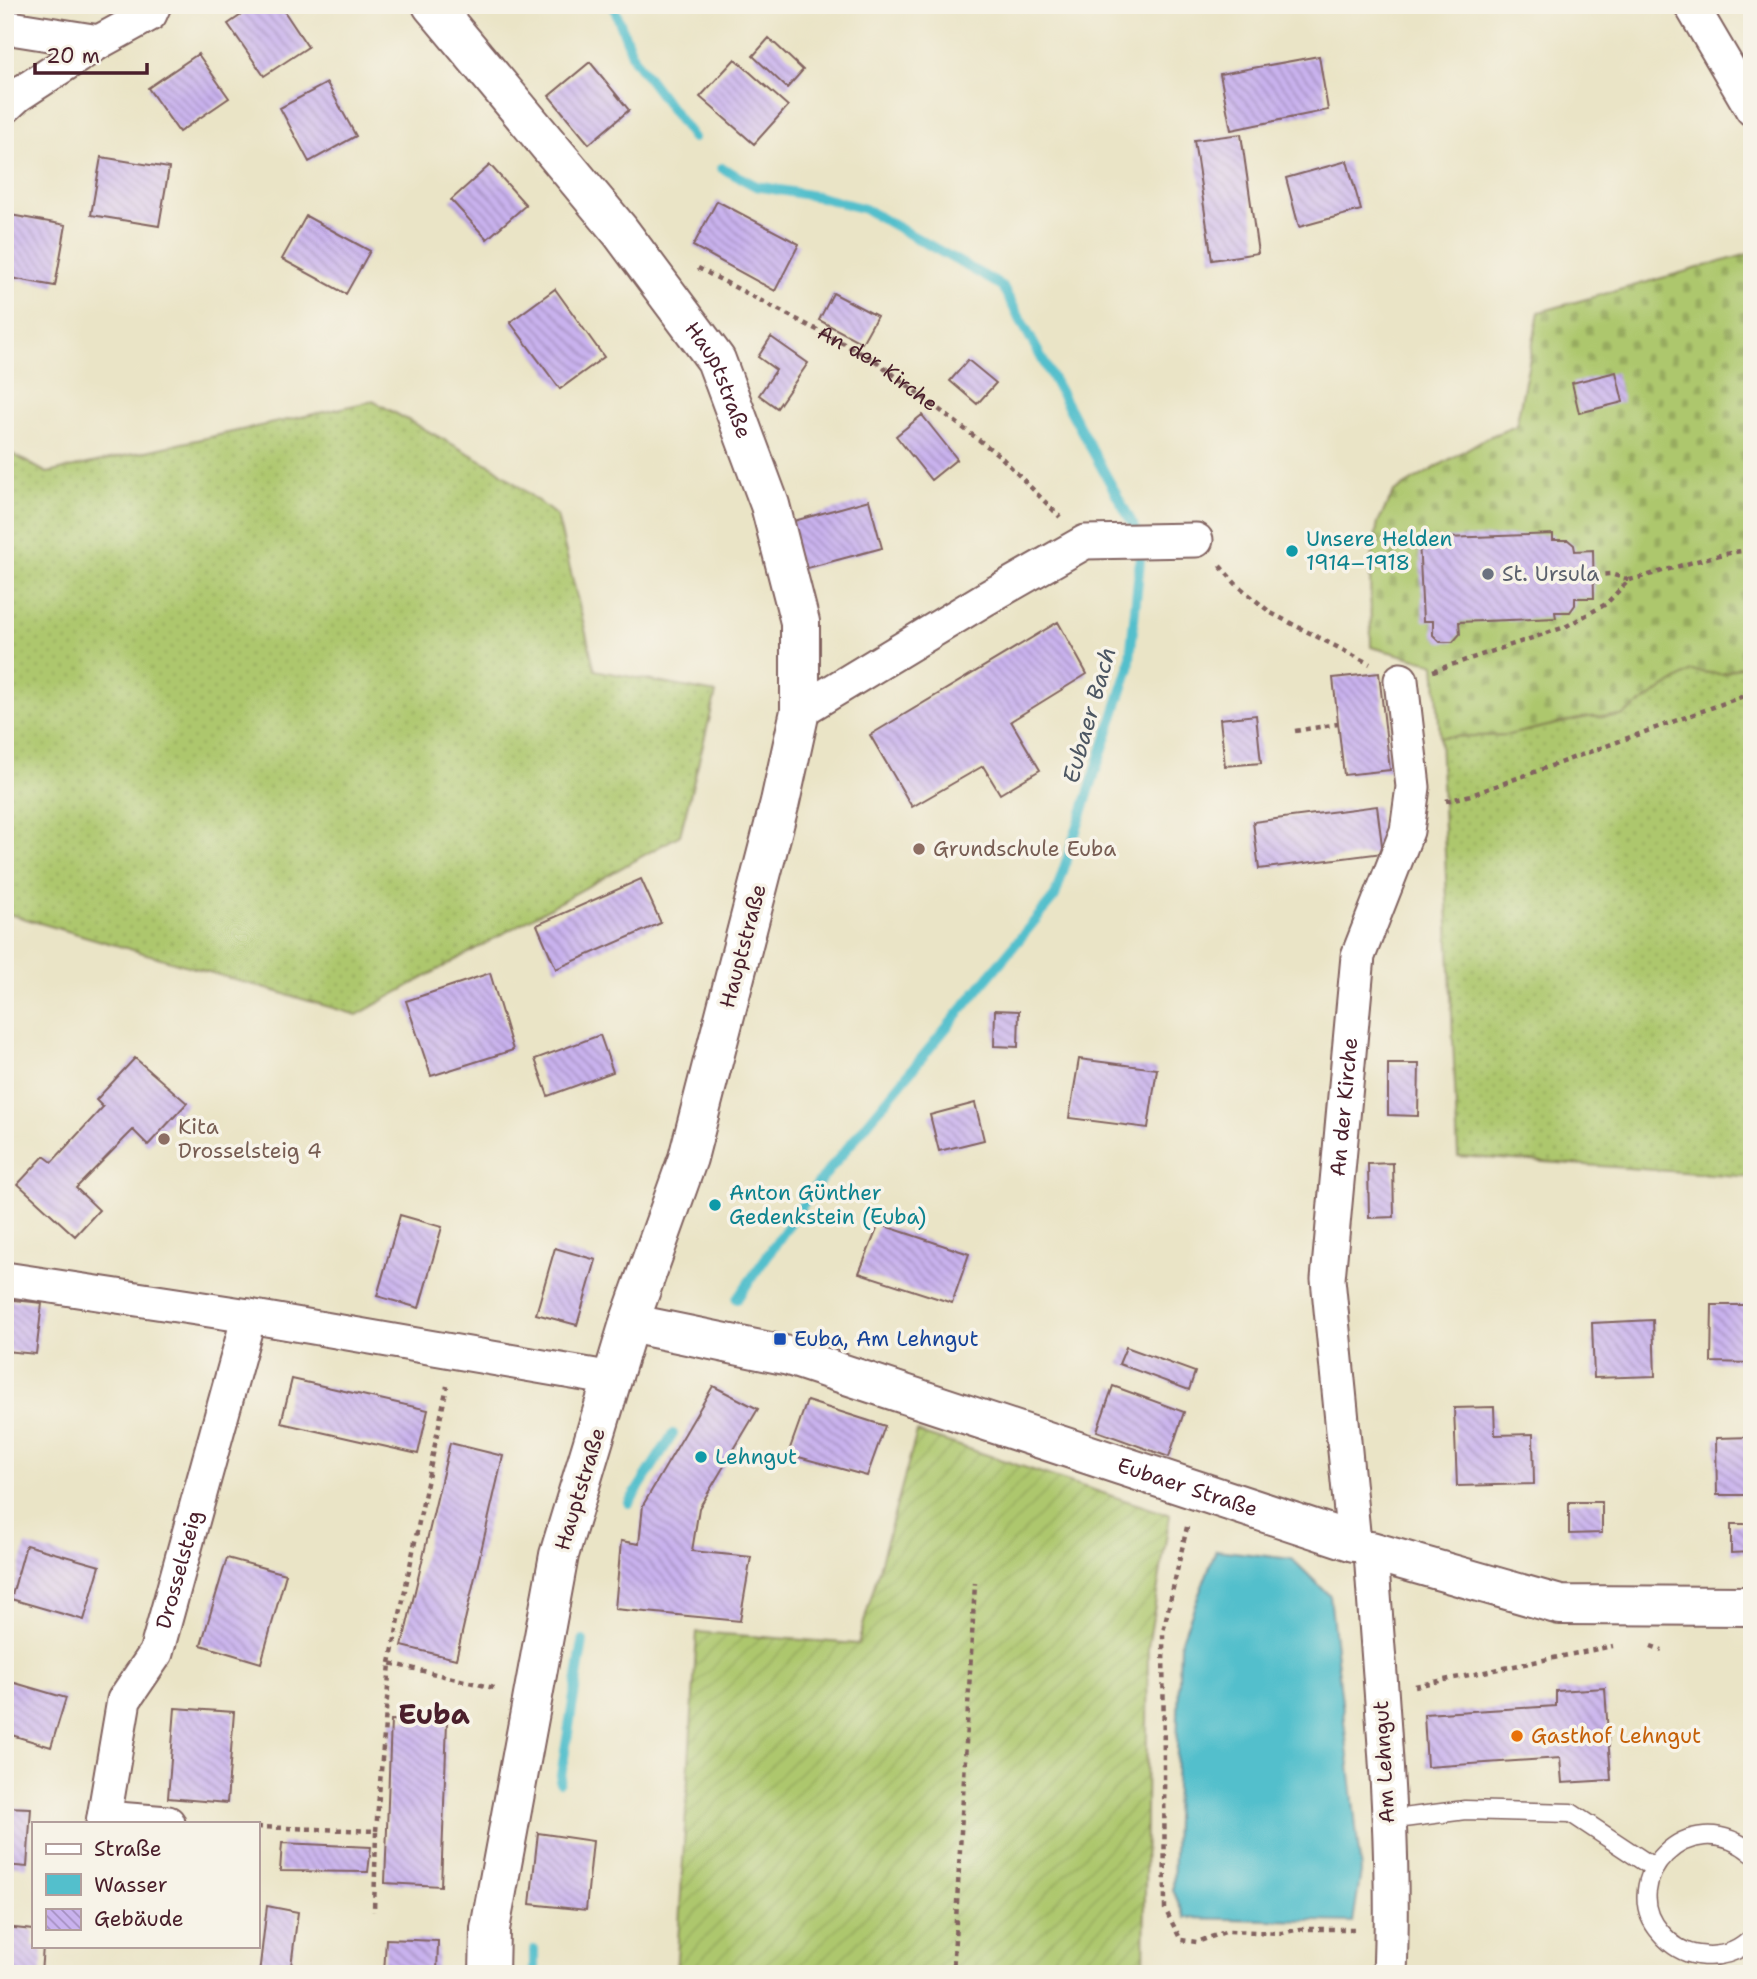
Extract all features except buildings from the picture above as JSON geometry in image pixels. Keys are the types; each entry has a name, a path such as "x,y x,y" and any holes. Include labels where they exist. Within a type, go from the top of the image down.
{"street":[{"path":"5,107 99,42 150,14 154,5"},
{"name":"Hauptstraße","path":"432,5 635,253 716,360 770,505 800,622 800,711 780,802 688,1158 629,1323 559,1555 491,1929 489,1974"},
{"path":"1691,5 1752,108"},
{"path":"5,27 99,42"},
{"path":"800,711 1085,542 1196,540"},
{"name":"An der Kirche","path":"1363,1546 1328,1279 1359,956 1407,831 1413,787 1401,680"},
{"path":"5,1279 250,1316 614,1379"},
{"name":"Drosselsteig","path":"136,1822 104,1821 124,1700 156,1653 250,1316"},
{"name":"Eubaer Straße","path":"629,1323 789,1356 1363,1546 1560,1605 1752,1606"},
{"name":"Am Lehngut","path":"1363,1546 1380,1693 1392,1928 1390,1974"}],"lane":[{"path":"1388,1820 1465,1810 1571,1813 1654,1868"},
{"path":"1752,1853 1739,1843 1721,1836 1701,1836 1682,1841 1666,1852 1654,1868 1648,1888 1649,1909 1657,1928 1671,1944 1689,1954 1710,1957 1730,1953 1752,1938"}],"path":[{"name":"An der Kirche","path":"635,253 676,257 873,359 1000,456 1085,542"},
{"path":"1196,540 1236,583 1271,613 1401,680 1436,671 1565,627 1606,604 1629,580"},
{"path":"1594,575 1611,574 1629,580 1731,551 1752,550"},
{"path":"1410,809 1471,795 1752,693"},
{"path":"1295,731 1338,724"},
{"path":"374,1912 376,1831 390,1663 454,1351"},
{"path":"1196,1491 1163,1632 1165,1909 1181,1940 1198,1942 1228,1931 1282,1933 1300,1928 1392,1928"},
{"path":"953,1974 975,1583"},
{"path":"1639,1640 1662,1650"},
{"path":"1380,1693 1626,1643"},
{"path":"390,1663 533,1697"},
{"path":"259,1827 376,1831"}],"green space":[{"path":"1752,253 1752,662 1722,674 1691,671 1621,716 1587,717 1508,735 1440,737 1435,664 1371,647 1370,566 1378,522 1394,492 1486,438 1516,426 1539,312"},
{"path":"373,401 494,467 557,516 595,670 716,693 680,835 357,1015 5,913 5,450 47,473"},
{"path":"1752,662 1752,1177 1458,1156 1440,737 1508,735 1587,717 1621,716 1691,671 1722,674"},
{"path":"917,1432 1170,1515 1148,1647 1144,1974 676,1974 697,1632 858,1644"}],"water":[{"path":"1216,1550 1292,1559 1330,1596 1361,1872 1353,1922 1185,1918 1173,1890 1180,1644"}],"waterway":[{"name":"Eubaer Bach","path":"613,5 634,59 693,138"},
{"name":"Eubaer Bach","path":"722,168 756,186 820,197 865,209 1002,286 1142,541 1129,668 1055,896 816,1186 737,1299"},
{"path":"629,1503 673,1434"},
{"path":"560,1782 583,1641"},
{"name":"Eubaer Bach","path":"534,1950 534,1974"}],"place":[{"name":"Unsere Helden 1914–1918","path":"1292,551"},
{"name":"St. Ursula","path":"1488,574"},
{"name":"Grundschule Euba","path":"919,849"},
{"name":"Kita Drosselsteig 4","path":"164,1139"},
{"name":"Anton Günther Gedenkstein (Euba)","path":"715,1205"},
{"name":"Euba, Am Lehngut","path":"780,1339"},
{"name":"Lehngut","path":"701,1457"},
{"name":"Gasthof Lehngut","path":"1517,1736"}],"district":[{"name":"Euba","path":"434,1714"}]}
